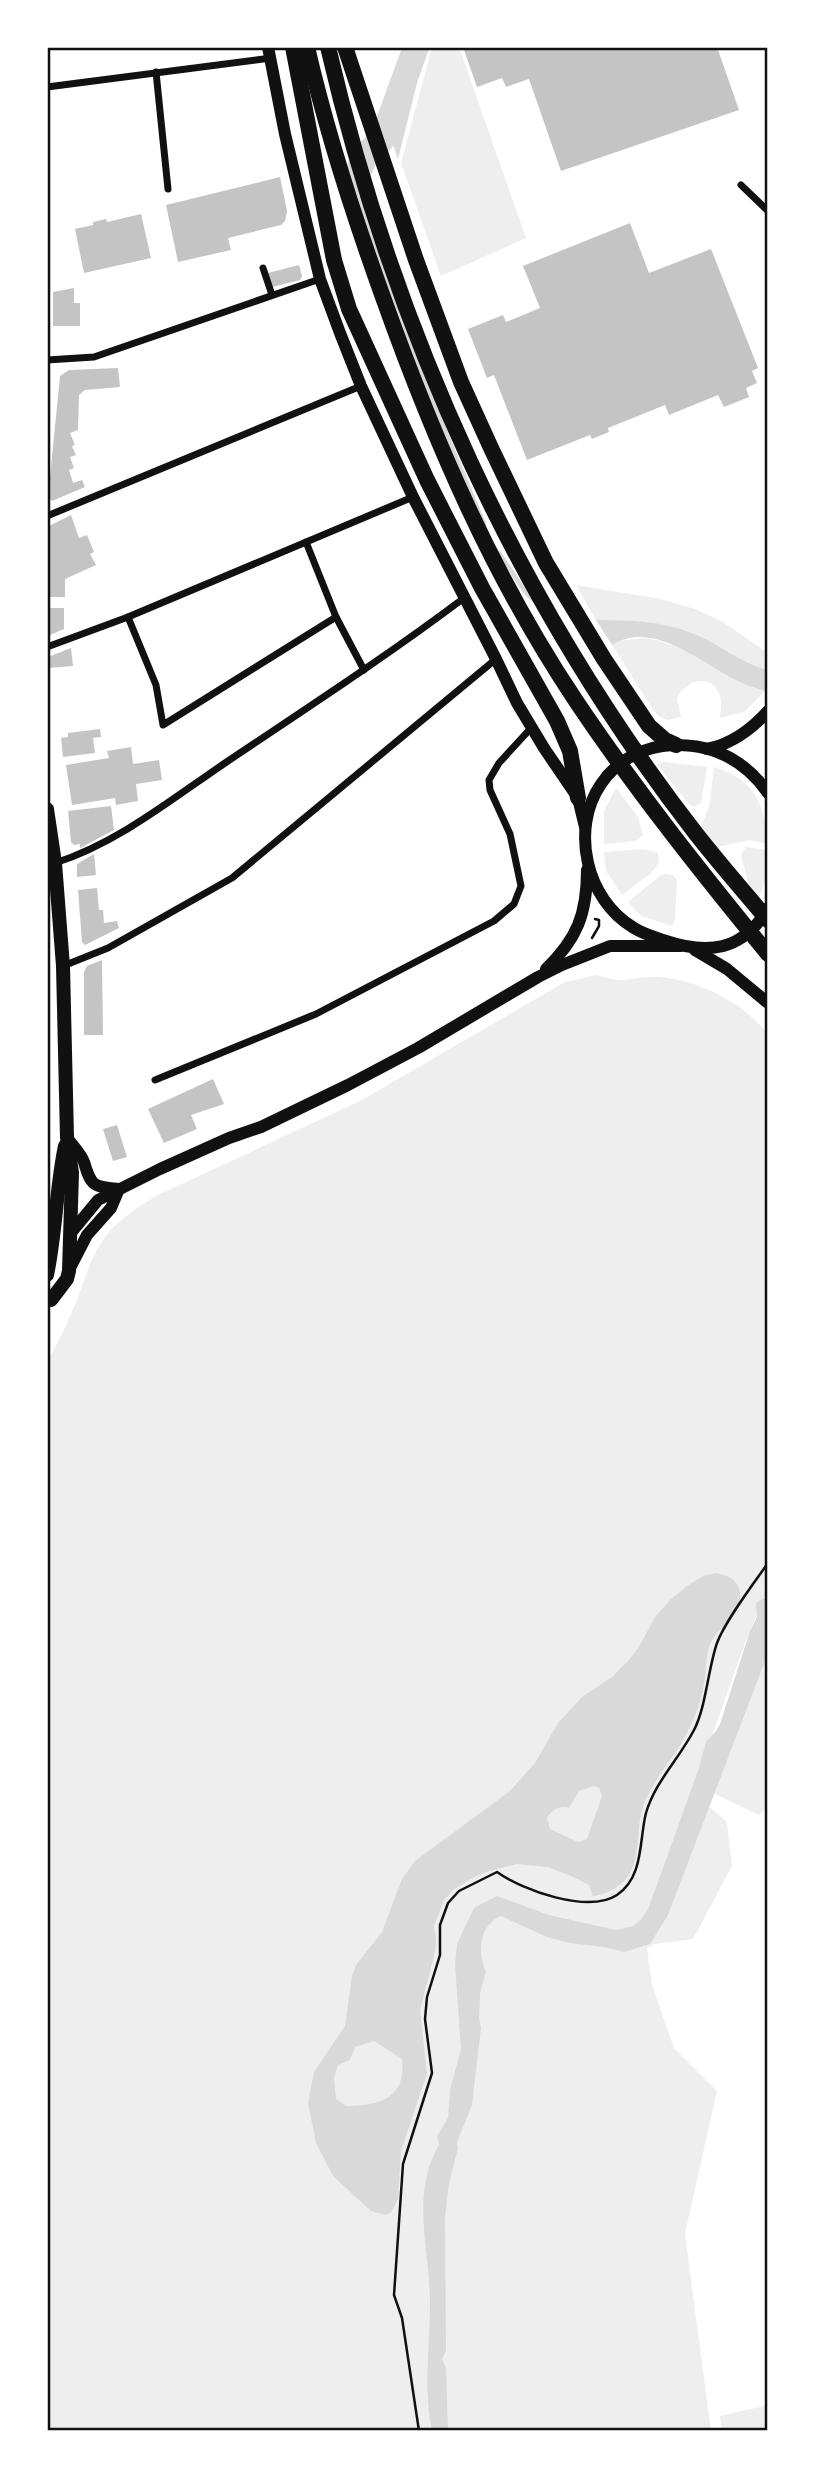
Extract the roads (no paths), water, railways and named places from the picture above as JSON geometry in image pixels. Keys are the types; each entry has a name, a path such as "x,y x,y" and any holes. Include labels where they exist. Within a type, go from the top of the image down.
{"highway":[{"path":"293,47 334,260 349,309 427,480 481,588 557,720 570,751 578,798"},
{"path":"307,47 356,221 433,432 477,528 575,700 672,836 768,954"},
{"path":"328,47 368,198 430,371 494,509 537,592 589,680 690,826 768,920"},
{"path":"345,47 416,260 461,382 546,563 604,659 649,726 665,740 676,745"}],"main road":[{"path":"269,52 285,134 320,278 361,386 413,497 504,678 578,798 585,827 587,897 581,922 556,959 538,977"},
{"path":"706,749 722,746 745,733 768,711"},
{"path":"585,827 590,803 612,770 645,750 659,746 706,749 731,757 746,767 768,793"},
{"path":"47,809 54,863 54,936 63,966 66,1138 72,1173 69,1271 67,1279 48,1301"},
{"path":"587,867 598,888 626,923 635,929 685,947 727,969 768,1003"},
{"path":"48,1301 60,1253 70,1234 98,1200 348,1085 418,1048 538,977 598,949 610,946 708,949 732,943 753,929 768,908"},
{"path":"66,1138 83,1160 85,1172 93,1184 99,1188 119,1189"},
{"path":"48,1266 56,1222 59,1172 66,1138"},
{"path":"69,1271 87,1235 111,1208 119,1189"}],"street":[{"path":"47,87 156,72 269,52"},
{"path":"156,72 168,189"},
{"path":"741,185 768,211"},
{"path":"263,268 272,295"},
{"path":"47,360 94,357 320,278"},
{"path":"47,516 361,386"},
{"path":"47,647 128,617 413,497"},
{"path":"306,542 336,617 364,670"},
{"path":"54,863 75,856 130,827 364,670 464,598"},
{"path":"128,617 156,685 163,725 336,617"},
{"path":"63,966 108,947 232,878 496,659"},
{"path":"155,1080 316,1014 495,921 514,904 521,886 510,834 489,790 489,780 499,763 532,727"}],"waterway":[{"path":"355,180 365,156 383,138 416,47"},
{"path":"355,180 398,311 484,524"},
{"path":"499,553 526,593 536,602"}]}
